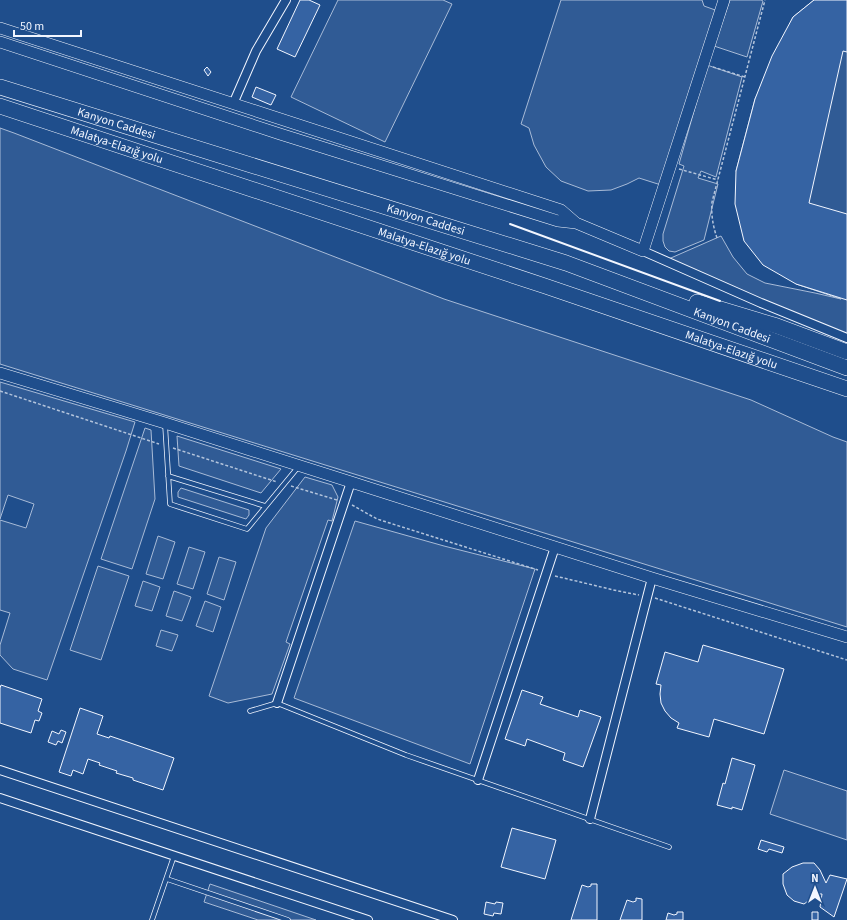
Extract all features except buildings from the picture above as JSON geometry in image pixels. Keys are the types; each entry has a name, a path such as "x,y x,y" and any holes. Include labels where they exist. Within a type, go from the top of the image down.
{"highway":[{"name":"Kanyon Caddesi","path":"0,87 570,264 847,368"},
{"name":"Malatya-Elazığ yolu","path":"0,106 545,286 847,389"},
{"path":"570,264 777,326 847,352"},
{"path":"824,381 847,394"}],"street":[{"path":"233,104 256,51 286,0"},
{"path":"643,251 724,0"},
{"path":"0,28 561,210 576,223"},
{"path":"0,42 287,136 558,221 576,223 761,303 847,338"},
{"path":"0,374 165,423 652,578 847,636"},
{"path":"277,703 351,482"},
{"path":"478,780 555,547"},
{"path":"590,819 652,578"},
{"path":"0,770 452,920"},
{"path":"0,798 368,920"}],"lane":[{"path":"165,423 170,504 247,529 299,465"},
{"path":"168,476 265,506"},
{"path":"250,711 277,703 406,754 669,847"},
{"path":"152,920 174,856"},
{"path":"167,879 288,920"}],"path":[{"path":"761,0 765,3"},
{"path":"717,238 713,225 712,202 765,0"},
{"path":"703,64 745,77"},
{"path":"670,167 718,180"},
{"path":"0,391 284,484 351,504 377,519 546,573 664,601 847,660"}],"shaded area":[{"path":"338,0 443,0 452,4 385,142 291,97"},
{"path":"561,0 702,0 704,6 718,11 661,185 639,178 611,190 588,191 561,181 546,167 534,145 529,128 521,124"},
{"path":"730,0 763,1 747,57 714,46"},
{"path":"814,0 847,0 847,338 664,261 721,236 733,257 747,274 765,283 841,299 796,284 736,171 755,99 793,17"},
{"path":"707,65 742,77 716,177 701,171 698,178 718,184 704,240 675,252 669,251 665,247 663,234 684,166 679,164"},
{"path":"0,128 444,299 751,400 847,442 847,627 0,364"},
{"path":"0,382 135,422 47,680 13,669 0,655 0,645 10,613 0,610 0,520 26,528 34,504 8,495 0,519"},
{"path":"145,428 151,430 155,499 132,569 101,559"},
{"path":"177,436 281,469 261,493 179,466"},
{"path":"305,477 332,485 338,497 332,521 328,520 286,642 290,644 272,694 228,703 209,696 266,528"},
{"path":"181,488 249,510 249,515 246,519 178,497 178,492"},
{"path":"355,521 444,546 535,569 470,764 294,698"},
{"path":"158,536 175,542 163,579 146,574"},
{"path":"189,547 205,552 193,589 177,584"},
{"path":"219,557 236,562 224,600 207,594"},
{"path":"98,566 129,576 101,660 70,650"},
{"path":"143,581 160,587 152,611 135,606"},
{"path":"174,591 191,597 182,621 166,616"},
{"path":"205,601 221,607 213,632 196,626"},
{"path":"161,630 178,635 172,651 156,646"},
{"path":"784,770 847,791 847,840 770,814"},
{"path":"210,884 316,920 258,920 204,902"}],"wall":[{"path":"510,224 720,301"}]}
